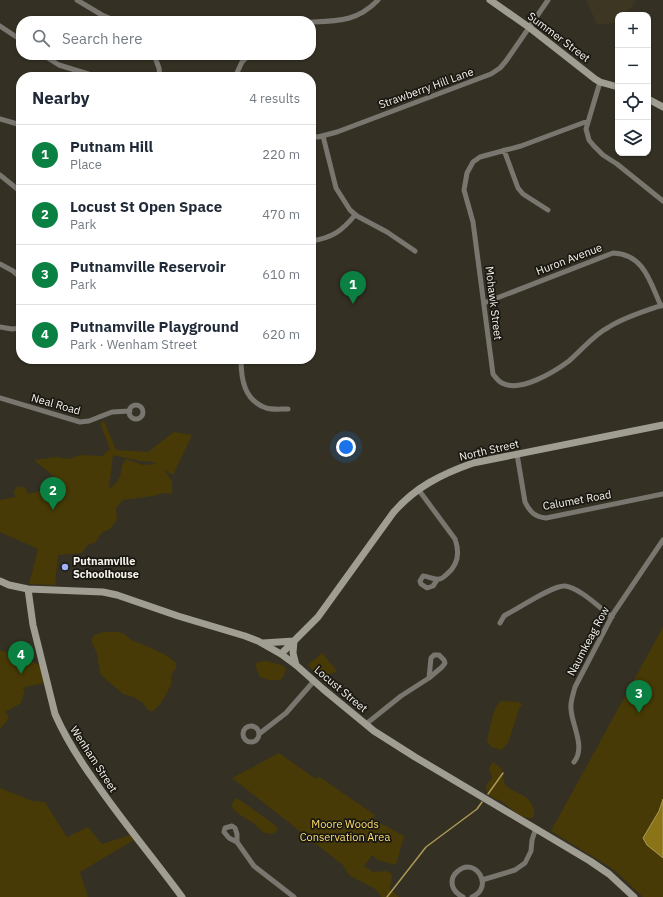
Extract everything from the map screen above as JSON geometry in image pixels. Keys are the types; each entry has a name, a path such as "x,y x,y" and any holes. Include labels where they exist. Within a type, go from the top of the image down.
{"main road":[{"name":"Summer Street","path":"490,0 600,82 615,86"},
{"path":"651,101 663,107"},
{"name":"North Street","path":"281,654 318,617 393,512 402,502 429,481 473,463 663,425"},
{"name":"Locust Street","path":"0,581 28,589 102,592 117,595 262,643 296,665 366,724 415,757 599,866 634,897"},
{"name":"Wenham Street","path":"28,589 33,625 55,714 61,728 70,746 117,813 182,897"},
{"path":"262,643 294,641 296,665"}],"street":[{"path":"77,0 104,16"},
{"path":"316,22 350,19 365,12 378,0"},
{"name":"Strawberry Hill Lane","path":"316,137 338,132 491,74 503,64 548,0"},
{"path":"0,26 16,37"},
{"path":"51,60 59,65 82,72"},
{"path":"156,60 159,72"},
{"path":"237,72 244,60"},
{"path":"600,82 586,129 587,135 594,146 603,155 663,200"},
{"path":"0,119 16,124"},
{"name":"Mohawk Street","path":"588,121 521,146 480,157 469,168 464,182 464,190 473,222 493,374 498,380 509,386 517,386 532,382 551,373 569,360 608,327 639,313 662,305"},
{"path":"324,136 336,188 350,210 415,251"},
{"path":"504,150 518,188 523,194 548,210"},
{"path":"0,175 16,188"},
{"path":"316,240 333,235 346,225 355,214"},
{"name":"Huron Avenue","path":"484,303 613,253 622,254 636,260 647,274 662,305"},
{"path":"0,264 16,274"},
{"path":"0,328 16,329"},
{"path":"241,364 242,379 247,393 260,405 266,408 288,409"},
{"name":"Neal Road","path":"0,398 80,422 89,421 112,412 130,411"},
{"name":"Calumet Road","path":"517,454 525,502 528,508 538,517 546,518 663,494"},
{"path":"418,489 455,540 457,546 458,553 454,566 444,577 437,580"},
{"name":"Naumkeag Row","path":"574,762 578,756 579,747 571,708 575,687 612,616 663,540"},
{"path":"500,623 504,616 509,613 555,587 564,586 578,591 612,616"},
{"path":"366,724 401,696 429,678"},
{"path":"259,734 286,713 314,681"},
{"path":"482,880 515,870 525,863 531,851 532,840 536,828"},
{"path":"237,842 254,866 294,897"},
{"path":"463,897 455,891 453,886 453,877 459,870 467,868 471,868 478,872 482,880 481,890 472,897"}],"shaded area":[{"path":"586,0 636,0 631,8 628,9 628,12 615,12 615,23 602,25 597,24"},
{"path":"663,799 663,858 647,845 643,838 659,811"}],"green space":[{"path":"104,421 116,450 148,452 174,432 192,435 173,475 164,469 172,482 172,493 163,493 153,496 123,500 116,508 117,520 109,530 104,531 100,535 95,543 89,544 82,553 58,555 55,585 29,584 38,549 0,532 0,500 15,497 14,491 17,487 24,488 28,494 64,485 34,460 58,457 68,459 81,455 102,456 110,449 100,423","holes":["113,455 153,462 156,464 143,465 126,459 118,479 109,489"]},
{"path":"663,627 663,799 659,811 643,838 657,854 663,858 663,897 643,897 613,869 551,831"},
{"path":"104,632 122,633 131,639 162,653 176,663 176,668 171,675 171,685 161,703 153,711 149,711 142,702 123,694 100,673 97,653 91,641 94,635"},
{"path":"0,650 40,665 44,683 22,688 25,689 21,703 5,712 9,718 0,729"},
{"path":"322,653 337,671 320,679 308,665"},
{"path":"267,661 286,668 284,676 280,680 269,680 260,677 255,665 258,662"},
{"path":"501,701 519,702 522,705 519,709 508,743 501,750 491,747 487,741 495,708"},
{"name":"Moore Woods Conservation Area","path":"279,753 316,779 318,776 375,815 373,819 404,836 396,865 378,860 372,855 364,866 373,872 386,871 391,873 392,877 390,889 399,897 382,897 375,889 349,875 343,865 232,778"},
{"path":"493,762 501,768 505,785 525,797 532,804 534,816 532,818 519,815 501,801 489,795 486,786 492,778 489,768"},
{"path":"0,788 32,801 45,802 67,837 88,827 102,844 127,836 128,834 134,840 80,872 88,897 0,897"},
{"path":"237,798 275,825 278,830 274,833 268,834 260,830 252,822 236,812 232,805"}],"waterway":[{"path":"488,794 503,773"},
{"path":"387,897 426,847 477,809 482,802"}],"place":[{"name":"Putnam Hill","path":"353,304"},
{"name":"Locust St Open Space","path":"53,510"},
{"name":"Putnamville Schoolhouse","path":"65,567"},
{"name":"Putnamville Playground","path":"21,674"},
{"name":"Putnamville Reservoir","path":"639,713"}]}
